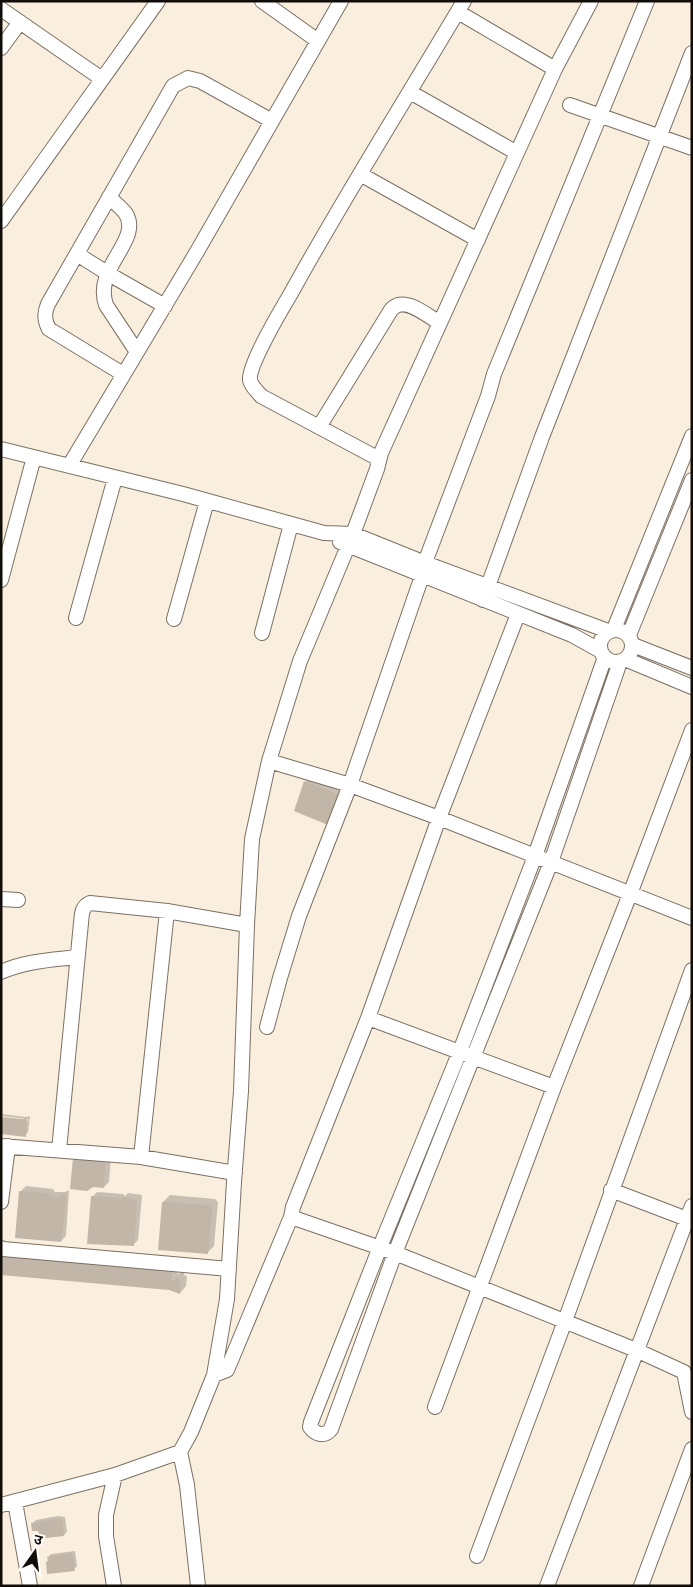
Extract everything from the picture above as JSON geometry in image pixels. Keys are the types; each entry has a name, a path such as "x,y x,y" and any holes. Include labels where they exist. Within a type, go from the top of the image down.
{"street":[{"path":"1,221 158,1"},
{"path":"262,1 318,41"},
{"path":"70,466 165,306 341,1"},
{"path":"198,1586 187,1485 180,1452 191,1432 214,1374 227,1299 241,1091 252,840 269,761 300,661 350,540 379,459 517,153 556,69 591,1"},
{"path":"267,1027 299,916 350,785 423,570 488,396 494,374 647,1"},
{"path":"379,459 261,396 250,380 266,337 322,236 461,7 556,69"},
{"path":"1,9 102,79"},
{"path":"1,48 20,22"},
{"path":"486,593 542,437 658,136 692,54"},
{"path":"124,374 49,329 45,323 44,314 173,86 188,78 200,81 272,121"},
{"path":"410,92 517,153"},
{"path":"570,104 692,148"},
{"path":"360,174 478,240"},
{"path":"109,198 125,213 129,220 130,229 106,273 103,288 106,305 137,352"},
{"path":"77,254 106,273 165,306"},
{"path":"319,427 391,310 397,305 406,305 416,308 440,323"},
{"path":"622,660 551,862 395,1253 332,1429 324,1435 310,1427 311,1422 460,1051 535,856 603,654 601,641 611,630 692,436"},
{"path":"1,449 207,501 350,540 486,593 611,630 619,629 631,640 692,668"},
{"path":"1,580 34,457"},
{"path":"76,618 115,478"},
{"path":"486,593 518,614 572,636 603,654 611,661 622,660 629,656 631,640 692,480"},
{"path":"174,619 207,501"},
{"path":"262,633 291,524"},
{"path":"214,1374 227,1370 291,1217 293,1207 368,1018 439,818 518,614"},
{"path":"622,660 692,687"},
{"path":"435,1407 554,1086 692,730"},
{"path":"269,761 350,785 439,818 692,918"},
{"path":"1,899 18,900"},
{"path":"59,1150 77,957 82,911 85,906 90,903 166,911 247,925"},
{"path":"140,1157 166,911"},
{"path":"1,972 27,963 77,957"},
{"path":"477,1556 565,1321 692,970"},
{"path":"368,1018 554,1086"},
{"path":"1,1202 5,1146 140,1157 235,1173"},
{"path":"547,1586 689,1213 612,1190"},
{"path":"291,1217 370,1246 380,1247 690,1371 692,1412"},
{"path":"1,1248 229,1269"},
{"path":"641,1586 692,1449"},
{"path":"30,1586 8,1504 115,1475 180,1452"},
{"path":"114,1586 106,1536 106,1516 115,1475"}],"building":[{"path":"304,781 340,795 328,825 294,811"},
{"path":"1,1117 27,1118 26,1137 1,1134"},
{"path":"73,1158 106,1162 104,1188 93,1187 87,1191 70,1189"},
{"path":"19,1191 48,1193 50,1196 60,1197 61,1194 65,1194 66,1202 61,1242 15,1238"},
{"path":"91,1196 118,1198 121,1201 122,1197 137,1200 134,1246 87,1244"},
{"path":"162,1202 208,1205 212,1209 208,1254 158,1250"},
{"path":"1,1251 171,1268 171,1281 175,1281 175,1278 178,1278 178,1281 181,1282 180,1294 169,1290 1,1275"},
{"path":"62,1519 64,1536 37,1539 36,1534 39,1533 38,1531 32,1531 31,1523"},
{"path":"72,1553 75,1571 47,1574 47,1557"}]}
